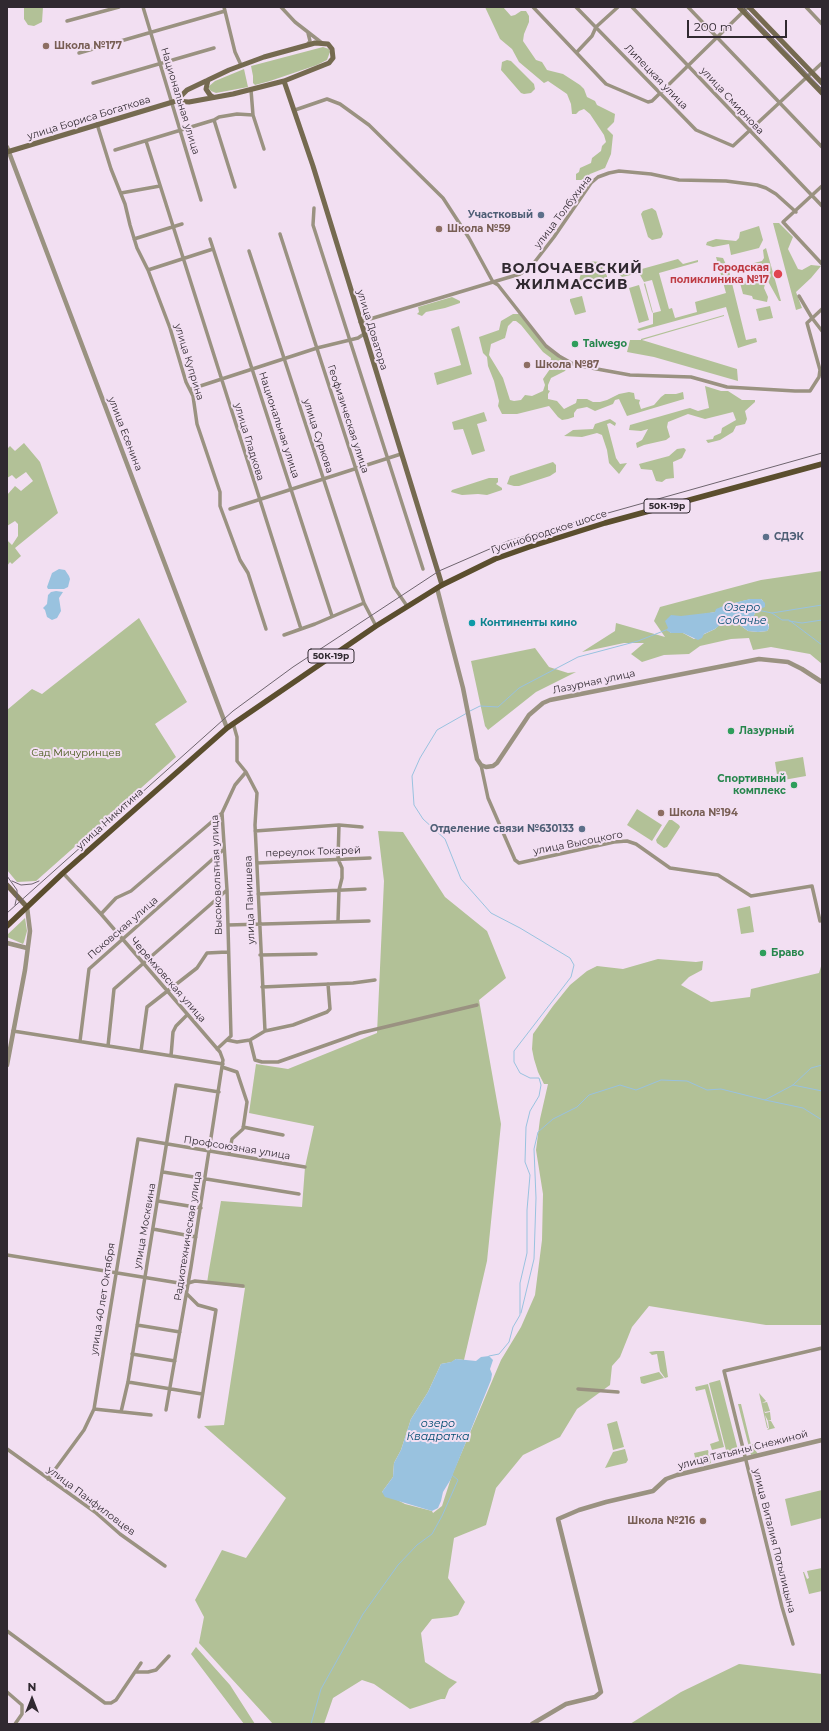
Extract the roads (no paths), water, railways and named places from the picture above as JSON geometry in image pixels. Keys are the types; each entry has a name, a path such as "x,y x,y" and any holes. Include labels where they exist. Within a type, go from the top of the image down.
{"main road":[{"path":"748,7 822,83"},
{"path":"741,9 822,93"},
{"name":"улица Бориса Богаткова","path":"8,150 174,102 189,102 251,90 284,81 321,67 332,60 334,54 328,44 322,42 241,65 187,90 174,102"},
{"path":"208,80 206,89 210,96 213,97"},
{"name":"улица Доватора","path":"284,81 295,110 442,585"},
{"name":"Гусинобродское шоссе","path":"227,728 233,722 407,606 442,585 495,559 529,546 605,523 822,464"},
{"name":"улица Никитина","path":"7,926 63,873 227,728"},
{"path":"7,885 27,907"}],"street":[{"path":"66,21 119,7"},
{"name":"Национальная улица","path":"143,7 160,64 174,102 180,130 201,200"},
{"path":"281,7 295,22 322,42"},
{"path":"533,7 577,52 592,70 611,87 648,102 660,93 718,37 741,9 748,7"},
{"name":"Липецкая улица","path":"576,7 696,130 733,146 749,131"},
{"path":"577,52 592,36 596,27 618,7"},
{"name":"улица Смирнова","path":"632,7 822,206"},
{"path":"688,7 822,147"},
{"path":"806,7 822,24"},
{"path":"79,53 224,9 235,52 241,65"},
{"path":"306,46 310,41 308,32"},
{"path":"93,83 214,48"},
{"path":"749,131 822,63"},
{"path":"251,90 253,115 264,149"},
{"path":"295,110 327,99 340,104 369,125 443,198 466,234 493,282 498,285 546,346 574,365 630,375 691,377 728,387 810,391 819,377 821,370 807,323 822,309"},
{"path":"115,150 214,120 219,117 236,114 253,115"},
{"path":"214,120 235,187"},
{"name":"улица Куприна","path":"97,124 111,169 125,204 134,239 148,270 170,328 186,382 190,389 197,424 220,492 220,506 240,560 248,573 266,629"},
{"name":"улица Гладкова","path":"146,141 301,629"},
{"name":"улица Есенина","path":"8,150 227,728"},
{"name":"улица Толбухина","path":"360,322 520,274 530,268 554,237 591,183 598,177 609,173 619,172 651,174 679,180 726,181 757,185 766,188 796,212"},
{"path":"121,193 160,186"},
{"path":"822,186 796,212 783,222 822,264"},
{"path":"314,208 313,225 424,569"},
{"path":"134,239 182,224"},
{"name":"Геофизическая улица","path":"280,234 394,587 407,606"},
{"name":"Национальная улица","path":"210,240 332,616"},
{"path":"148,270 213,249"},
{"name":"улица Суркова","path":"250,251 364,603 376,626"},
{"path":"799,296 812,318 822,331"},
{"path":"190,389 284,358 351,340 364,334"},
{"path":"230,509 401,454"},
{"path":"437,588 463,688 477,759 481,765"},
{"path":"284,635 364,603"},
{"name":"Лазурная улица","path":"481,765 486,767 497,764 529,715 543,703 550,700 758,659 788,662 822,682"},
{"path":"233,722 237,737 237,761 246,772"},
{"name":"улица Высоцкого","path":"481,765 488,798 515,860 519,863 614,842 627,841 636,844 670,868 718,875 751,896 812,886 820,921 822,920"},
{"name":"Высоковольтная улица","path":"227,1040 231,1036 229,966 227,952 227,890 223,850 222,813 235,785 246,772"},
{"name":"улица Панишева","path":"246,772 257,793 255,831 264,1031"},
{"path":"101,914 116,898 131,890 222,813"},
{"path":"255,831 339,825 362,827"},
{"path":"338,921 339,890 341,888 342,868 338,859 339,825"},
{"name":"Псковская улица","path":"80,1042 89,969 223,850"},
{"name":"переулок Токарей","path":"257,863 370,858"},
{"name":"Черемховская улица","path":"63,873 144,963 217,1049 224,1060 223,1066"},
{"path":"258,894 365,889"},
{"path":"108,1046 114,989 227,890"},
{"path":"7,1065 27,948 30,923 27,907"},
{"path":"228,925 369,921"},
{"path":"7,943 27,948"},
{"path":"141,1051 147,1008 197,968 207,953 227,952"},
{"path":"260,955 316,954"},
{"path":"262,987 353,983 375,980"},
{"path":"217,1049 227,1040 236,1042 250,1040 264,1031 293,1025 327,1012 330,1009 328,984"},
{"path":"250,1040 254,1060 262,1062 278,1062 360,1033 477,1005"},
{"path":"171,1056 173,1032 176,1026 188,1015"},
{"path":"13,1031 171,1056 223,1066 237,1072 247,1102 243,1129 232,1139 229,1154"},
{"name":"Радиотехническая улица","path":"166,1410 189,1283 223,1066"},
{"name":"улица Москвина","path":"121,1412 128,1382 176,1085 219,1092"},
{"path":"243,1127 283,1135"},
{"name":"улица 40 лет Октября","path":"48,1478 84,1430 94,1409 138,1139 167,1144"},
{"name":"Профсоюзная улица","path":"167,1144 305,1167"},
{"path":"163,1172 299,1194"},
{"path":"158,1201 201,1208"},
{"path":"153,1230 196,1237"},
{"path":"7,1255 185,1284 195,1281 243,1286"},
{"path":"187,1294 198,1305 216,1310 199,1417"},
{"path":"137,1325 180,1332"},
{"name":"улица Виталия Потылицына","path":"793,1644 782,1607 724,1371 822,1348"},
{"path":"132,1354 175,1361"},
{"path":"128,1382 202,1394"},
{"path":"578,1389 618,1392"},
{"path":"94,1409 151,1415"},
{"name":"улица Татьяны Снежиной","path":"532,1724 566,1704 595,1697 600,1692 558,1519 579,1510 606,1502 653,1491 666,1479 671,1477 822,1440"},
{"name":"улица Панфиловцев","path":"7,1449 95,1512 120,1534 165,1566"},
{"path":"7,1631 105,1703 111,1703 116,1700 141,1663"},
{"path":"135,1672 156,1670 169,1656"},
{"path":"7,1692 22,1705 22,1714 15,1724"}],"water":[{"path":"59,569 65,570 69,576 70,579 68,587 64,589 48,589 47,587 52,573"},
{"path":"51,592 63,592 59,598 61,611 57,618 52,620 47,617 43,608 47,604 48,595"},
{"name":"Озеро Собачье","path":"750,599 761,599 765,603 765,607 757,610 754,618 767,621 769,628 767,631 748,631 740,625 726,620 715,629 704,634 702,638 698,640 683,633 671,633 666,630 668,628 665,621 671,615 681,616 715,612 716,609 726,605"},
{"name":"озеро Квадратка","path":"489,1356 493,1360 490,1369 492,1374 491,1380 451,1479 443,1492 438,1508 432,1511 385,1497 382,1492 393,1477 394,1463 401,1450 411,1419 428,1392 441,1364 451,1362 456,1359 476,1361 481,1357"}],"waterway":[{"path":"772,613 822,605"},
{"path":"757,610 772,613 782,620 789,620 822,645"},
{"path":"789,621 802,623 822,620"},
{"path":"470,711 480,706 498,707 519,688 578,657 638,641 666,630"},
{"path":"467,713 437,730 420,758 412,776 414,805 423,819 445,839 461,879 491,913 520,928 570,958 574,965 571,977 514,1051 514,1062 520,1073 530,1078 539,1078 541,1085 539,1096 530,1111 526,1127 525,1162 530,1175 527,1210 527,1253 520,1283 520,1315 513,1327 509,1342 499,1354 489,1356"},
{"path":"521,1313 534,1259 536,1198 534,1149 538,1132 553,1119 577,1107 589,1095 620,1085 636,1090 661,1080 687,1081 707,1090 721,1089 765,1100 793,1085 811,1068 822,1065"},
{"path":"793,1085 822,1091"},
{"path":"765,1100 803,1108 822,1120"},
{"path":"311,1724 321,1689 363,1614 398,1565 417,1545 432,1534 442,1516 458,1480 452,1475"}],"tram line":[{"path":"743,7 822,89"},
{"path":"7,913 233,711 293,667 439,571 508,541 822,453"},
{"path":"7,876 17,890 15,905"},
{"path":"12,881 21,885 32,884 39,881"}],"place":[{"name":"Школа №177","path":"46,46"},
{"name":"Участковый","path":"541,215"},
{"name":"Школа №59","path":"439,229"},
{"name":"Городская поликлиника №17","path":"778,274"},
{"name":"Talwego","path":"575,344"},
{"name":"Школа №87","path":"527,365"},
{"name":"СДЭК","path":"766,537"},
{"name":"Континенты кино","path":"472,623"},
{"name":"Лазурный","path":"731,731"},
{"name":"Спортивный комплекс","path":"794,785"},
{"name":"Школа №194","path":"661,813"},
{"name":"Отделение связи №630133","path":"582,829"},
{"name":"Браво","path":"763,953"},
{"name":"Школа №216","path":"703,1521"}],"district":[{"name":"ВОЛОЧАЕВСКИЙ ЖИЛМАССИВ","path":"572,278"}],"park label":[{"name":"Сад Мичуринцев","path":"76,753"}]}
